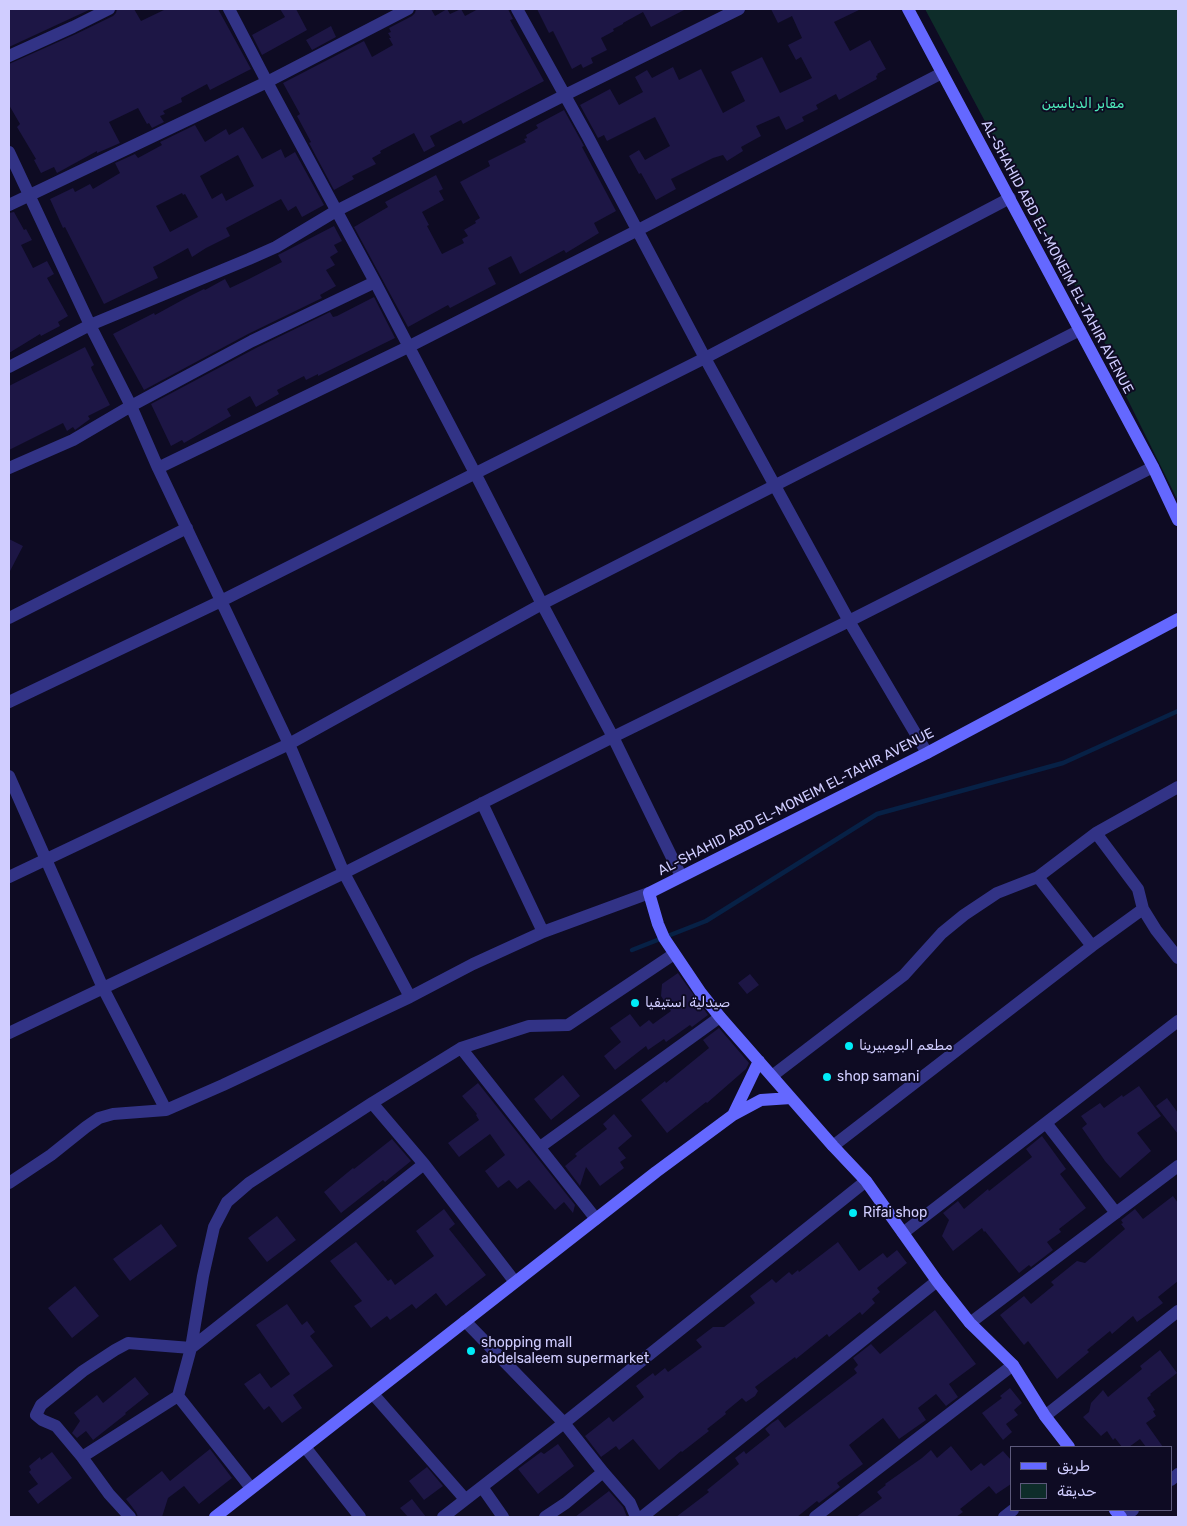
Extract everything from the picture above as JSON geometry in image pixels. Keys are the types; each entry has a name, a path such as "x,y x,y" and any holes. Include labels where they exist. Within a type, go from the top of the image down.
{"street":[{"path":"9,56 73,28 109,9"},
{"path":"230,9 613,737 681,876"},
{"path":"9,205 267,82 408,9"},
{"path":"517,9 849,621 927,753"},
{"path":"9,367 90,325 276,246 336,212 739,9"},
{"name":"AL-SHAHID ABD EL-MONEIM EL-TAHIR AVENUE","path":"908,9 1153,467 1178,520"},
{"path":"158,468 408,347 942,73"},
{"path":"9,152 90,325 131,406 158,468 289,744 344,872 410,997"},
{"path":"9,702 221,601 705,358 1010,198"},
{"path":"9,468 73,440 131,406 252,341 375,282"},
{"path":"9,877 289,744 542,604 1080,330"},
{"path":"9,1034 344,872 849,621 1153,467"},
{"path":"9,618 187,528"},
{"name":"AL-SHAHID ABD EL-MONEIM EL-TAHIR AVENUE","path":"1068,1446 1045,1416 1013,1365 970,1323 937,1281 866,1181 791,1098 701,993 674,954 658,924 649,894 681,876 927,753 1178,618"},
{"path":"9,776 103,988 166,1110"},
{"path":"772,1076 904,975 942,933 964,915 997,893 1038,877 1096,833 1178,787"},
{"path":"482,803 543,932"},
{"path":"1096,833 1138,889 1143,909 1156,930 1178,958"},
{"path":"1038,877 1092,946"},
{"path":"9,1183 44,1160 99,1118 113,1114 166,1110 410,997 473,964 543,932 649,894"},
{"path":"834,1146 1092,946 1143,909"},
{"path":"82,1457 178,1396 191,1348 214,1227 226,1202 250,1182 372,1103 462,1048 529,1026 568,1025 674,954"},
{"path":"540,1147 720,1017"},
{"path":"903,1233 1178,1021"},
{"path":"462,1048 596,1219"},
{"path":"733,1115 759,1061"},
{"path":"217,1517 251,1488 656,1172 733,1115 760,1100 791,1098"},
{"path":"372,1103 424,1164 515,1282"},
{"path":"1046,1122 1116,1213"},
{"path":"130,1517 109,1494 56,1426 36,1415 41,1405 83,1371 128,1343 191,1348 424,1164"},
{"path":"970,1323 1178,1166"},
{"path":"443,1517 564,1423 866,1181"},
{"path":"642,1517 937,1281"},
{"path":"1045,1416 1178,1311"},
{"path":"465,1321 564,1423 630,1503 636,1517"},
{"path":"815,1517 1013,1365"},
{"path":"373,1394 465,1500"},
{"path":"178,1396 251,1488"},
{"path":"305,1447 360,1517"},
{"path":"545,1517 566,1503 603,1472"},
{"path":"482,1487 503,1517"}],"green space":[{"name":"مقابر الدباسين","path":"925,9 1178,9 1178,501 1117,378 1101,332 1036,217"}],"building":[{"path":"9,9 91,9 9,47"},
{"path":"117,9 134,9 141,21 166,9 218,9 251,69 210,90 207,84 181,98 182,102 163,111 165,114 160,116 164,122 152,128 149,123 147,124 138,108 109,122 120,143 97,153 97,151 57,173 54,167 41,173 34,160 36,159 17,127 20,124 9,105 9,64 113,16"},
{"path":"280,9 296,9 307,30 262,55 252,35 285,17"},
{"path":"416,9 431,9 435,16 447,9 450,14 461,9 465,16 478,9 508,9 513,19 510,20 544,81 463,124 461,120 430,136 435,146 424,152 414,133 380,151 381,153 372,158 376,164 352,176 354,179 334,190 309,143 311,142 297,116 300,114 283,83 364,41 372,57 393,45 389,38 391,38 388,33 391,32 389,28 412,16"},
{"path":"537,9 686,9 651,27 643,12 601,38 607,50 591,58 593,63 583,68 581,64 572,69 553,31 549,33"},
{"path":"771,9 861,9 834,22 850,51 870,40 886,69 877,74 877,79 839,100 836,94 816,105 818,109 802,117 804,121 786,130 779,116 756,126 761,136 741,147 743,151 727,161 723,155 713,158 671,179 676,189 656,200 629,156 639,150 645,160 670,146 655,117 607,141 604,135 598,138 580,105 610,89 619,105 643,92 635,77 647,70 652,78 673,67 679,80 701,69 723,113 745,101 731,72 762,57 780,93 812,78 801,57 796,60 788,45 802,38 792,16 778,23"},
{"path":"331,26 336,37 312,50 306,40"},
{"path":"564,110 616,211 594,223 599,233 566,253 564,250 520,274 511,256 488,268 496,284 450,308 448,305 408,327 354,227 388,207 385,202 436,175 443,189 439,191 444,200 422,212 429,225 427,226 442,254 464,243 462,239 468,236 464,230 476,223 475,221 480,218 460,182 490,166 488,161 526,142 524,139 527,138 526,135 538,128 536,125"},
{"path":"195,125 205,142 226,129 229,135 243,127 262,159 281,149 285,158 295,152 324,205 302,217 296,206 288,211 281,199 226,228 230,236 192,257 188,248 153,267 158,278 104,304 65,227 63,228 50,199 73,188 75,192 90,184 93,189 120,173 115,163 135,154 138,158 162,145 160,142","holes":["238,155 254,186 226,201 222,193 212,199 200,176","182,193 183,195 185,194 198,217 170,232 156,206"]},
{"path":"14,212 32,240 21,245 33,268 47,261 54,274 47,278 68,316 58,322 60,326 41,336 40,334 9,353 9,213"},
{"path":"334,226 342,241 334,245 338,252 330,257 335,265 326,270 336,286 320,295 322,298 248,334 144,390 113,334 225,279 230,288 249,279 282,262 278,255"},
{"path":"374,297 395,338 318,376 318,374 306,380 304,376 277,390 279,394 256,407 250,396 227,409 231,416 184,443 182,440 171,446 151,404 256,348 330,312 333,317 337,316"},
{"path":"85,347 94,365 91,367 92,370 110,405 88,416 90,419 75,430 73,427 67,431 63,423 9,450 9,386"},
{"path":"9,539 23,546 9,573"},
{"path":"678,973 708,1015 666,1042 664,1039 648,1050 646,1046 615,1070 604,1056 621,1042 610,1028 630,1014 640,1027 649,1020 653,1024 671,1011 661,996 662,984"},
{"path":"750,974 759,985 747,994 738,983"},
{"path":"719,1028 749,1063 746,1069 707,1103 667,1133 641,1100 665,1081 666,1083 709,1048 703,1040"},
{"path":"563,1075 580,1096 551,1120 534,1099"},
{"path":"478,1083 575,1205 573,1213 564,1202 555,1210 529,1180 517,1189 509,1180 498,1188 485,1171 505,1155 490,1134 459,1157 448,1143 479,1120 477,1114 462,1096"},
{"path":"1139,1086 1161,1116 1137,1133 1151,1151 1120,1178 1105,1161 1082,1128 1087,1124 1081,1116 1100,1103 1104,1108"},
{"path":"1167,1098 1178,1113 1178,1134 1156,1106"},
{"path":"614,1114 632,1136 618,1148 626,1158 620,1162 624,1168 600,1186 586,1167 580,1186 565,1166 577,1156 575,1154 607,1129 603,1124"},
{"path":"1042,1136 1066,1169 1060,1174 1086,1208 1059,1229 1061,1232 1047,1242 1053,1250 1031,1267 1029,1265 1019,1273 982,1228 953,1251 942,1236 949,1220 943,1213 958,1201 964,1209 988,1189 989,1191 1032,1157 1026,1149"},
{"path":"392,1139 411,1161 341,1213 324,1192"},
{"path":"1173,1196 1178,1203 1178,1281 1158,1297 1163,1303 1137,1322 1133,1316 1112,1334 1110,1331 1057,1379 1028,1341 1024,1345 1000,1315 1024,1296 1031,1304 1054,1285 1051,1282 1077,1261 1085,1263 1125,1229 1121,1224 1123,1223 1121,1220 1135,1209 1143,1219"},
{"path":"444,1209 455,1224 449,1229 486,1275 446,1306 436,1293 416,1309 412,1304 390,1320 387,1316 371,1328 354,1306 362,1301 330,1261 356,1242 388,1281 391,1279 395,1285 434,1256 416,1231"},
{"path":"277,1216 296,1240 267,1262 248,1238"},
{"path":"161,1224 177,1246 130,1281 113,1259"},
{"path":"838,1242 859,1271 883,1253 887,1258 897,1250 907,1263 877,1288 880,1292 872,1299 875,1303 862,1315 860,1312 829,1337 827,1334 796,1359 795,1357 755,1387 758,1391 755,1396 746,1402 742,1398 707,1429 709,1431 659,1470 633,1439 619,1450 616,1446 601,1457 585,1436 609,1417 613,1422 644,1397 636,1386 653,1373 655,1376 665,1368 668,1372 702,1347 696,1340 713,1327 724,1327 755,1303 750,1296 772,1279 776,1283 789,1272 792,1275 798,1270 799,1272"},
{"path":"75,1286 99,1316 72,1338 48,1308"},
{"path":"287,1304 302,1325 307,1321 315,1332 310,1336 333,1366 293,1395 302,1408 282,1423 269,1406 264,1410 244,1384 260,1373 271,1388 290,1374 256,1325"},
{"path":"935,1310 976,1364 949,1384 958,1397 946,1406 936,1394 918,1408 926,1420 899,1439 883,1418 849,1445 863,1464 837,1483 840,1487 819,1503 817,1501 797,1517 676,1517 709,1492 707,1490 739,1464 735,1458 744,1451 746,1454 770,1435 765,1429 772,1423 778,1419 785,1428 857,1373 854,1369 858,1365 853,1358 871,1344 880,1354"},
{"path":"1160,1350 1177,1373 1147,1398 1155,1410 1153,1411 1156,1416 1146,1423 1162,1446 1145,1446 1140,1439 1130,1446 1121,1446 1115,1438 1113,1440 1107,1431 1101,1436 1083,1417 1089,1412 1091,1403 1103,1390 1108,1397 1142,1369 1140,1366"},
{"path":"135,1377 149,1394 93,1440 86,1431 77,1438 72,1433 80,1421 74,1413 97,1395 103,1403"},
{"path":"1010,1388 1022,1403 1014,1410 1018,1415 1006,1424 1012,1432 1003,1440 982,1413 1002,1398 1000,1396"},
{"path":"558,1444 574,1466 538,1494 518,1469 541,1452 544,1454"},
{"path":"951,1446 971,1471 981,1463 984,1466 1003,1451 1010,1459 1010,1485 996,1494 989,1486 960,1509 963,1512 956,1517 856,1517 882,1498 877,1492 885,1484 931,1450 937,1458"},
{"path":"210,1449 232,1478 199,1504 184,1486 168,1498 162,1517 138,1517 126,1499 162,1471 170,1481"},
{"path":"52,1452 72,1478 38,1504 28,1491 38,1484 29,1472 31,1470 29,1466 40,1457 41,1460"},
{"path":"427,1467 443,1486 424,1500 409,1481"},
{"path":"609,1491 623,1507 627,1517 575,1517"},
{"path":"412,1499 426,1517 408,1517 400,1508"}],"waterway":[{"path":"632,950 706,921 877,814 1063,763 1178,711"}],"place":[{"name":"صيدلية استيفيا","path":"635,1003"},
{"name":"مطعم البومبيرينا","path":"849,1046"},
{"name":"shop samani","path":"827,1077"},
{"name":"Rifai shop","path":"853,1213"},
{"name":"shopping mall abdelsaleem supermarket","path":"471,1351"}]}
